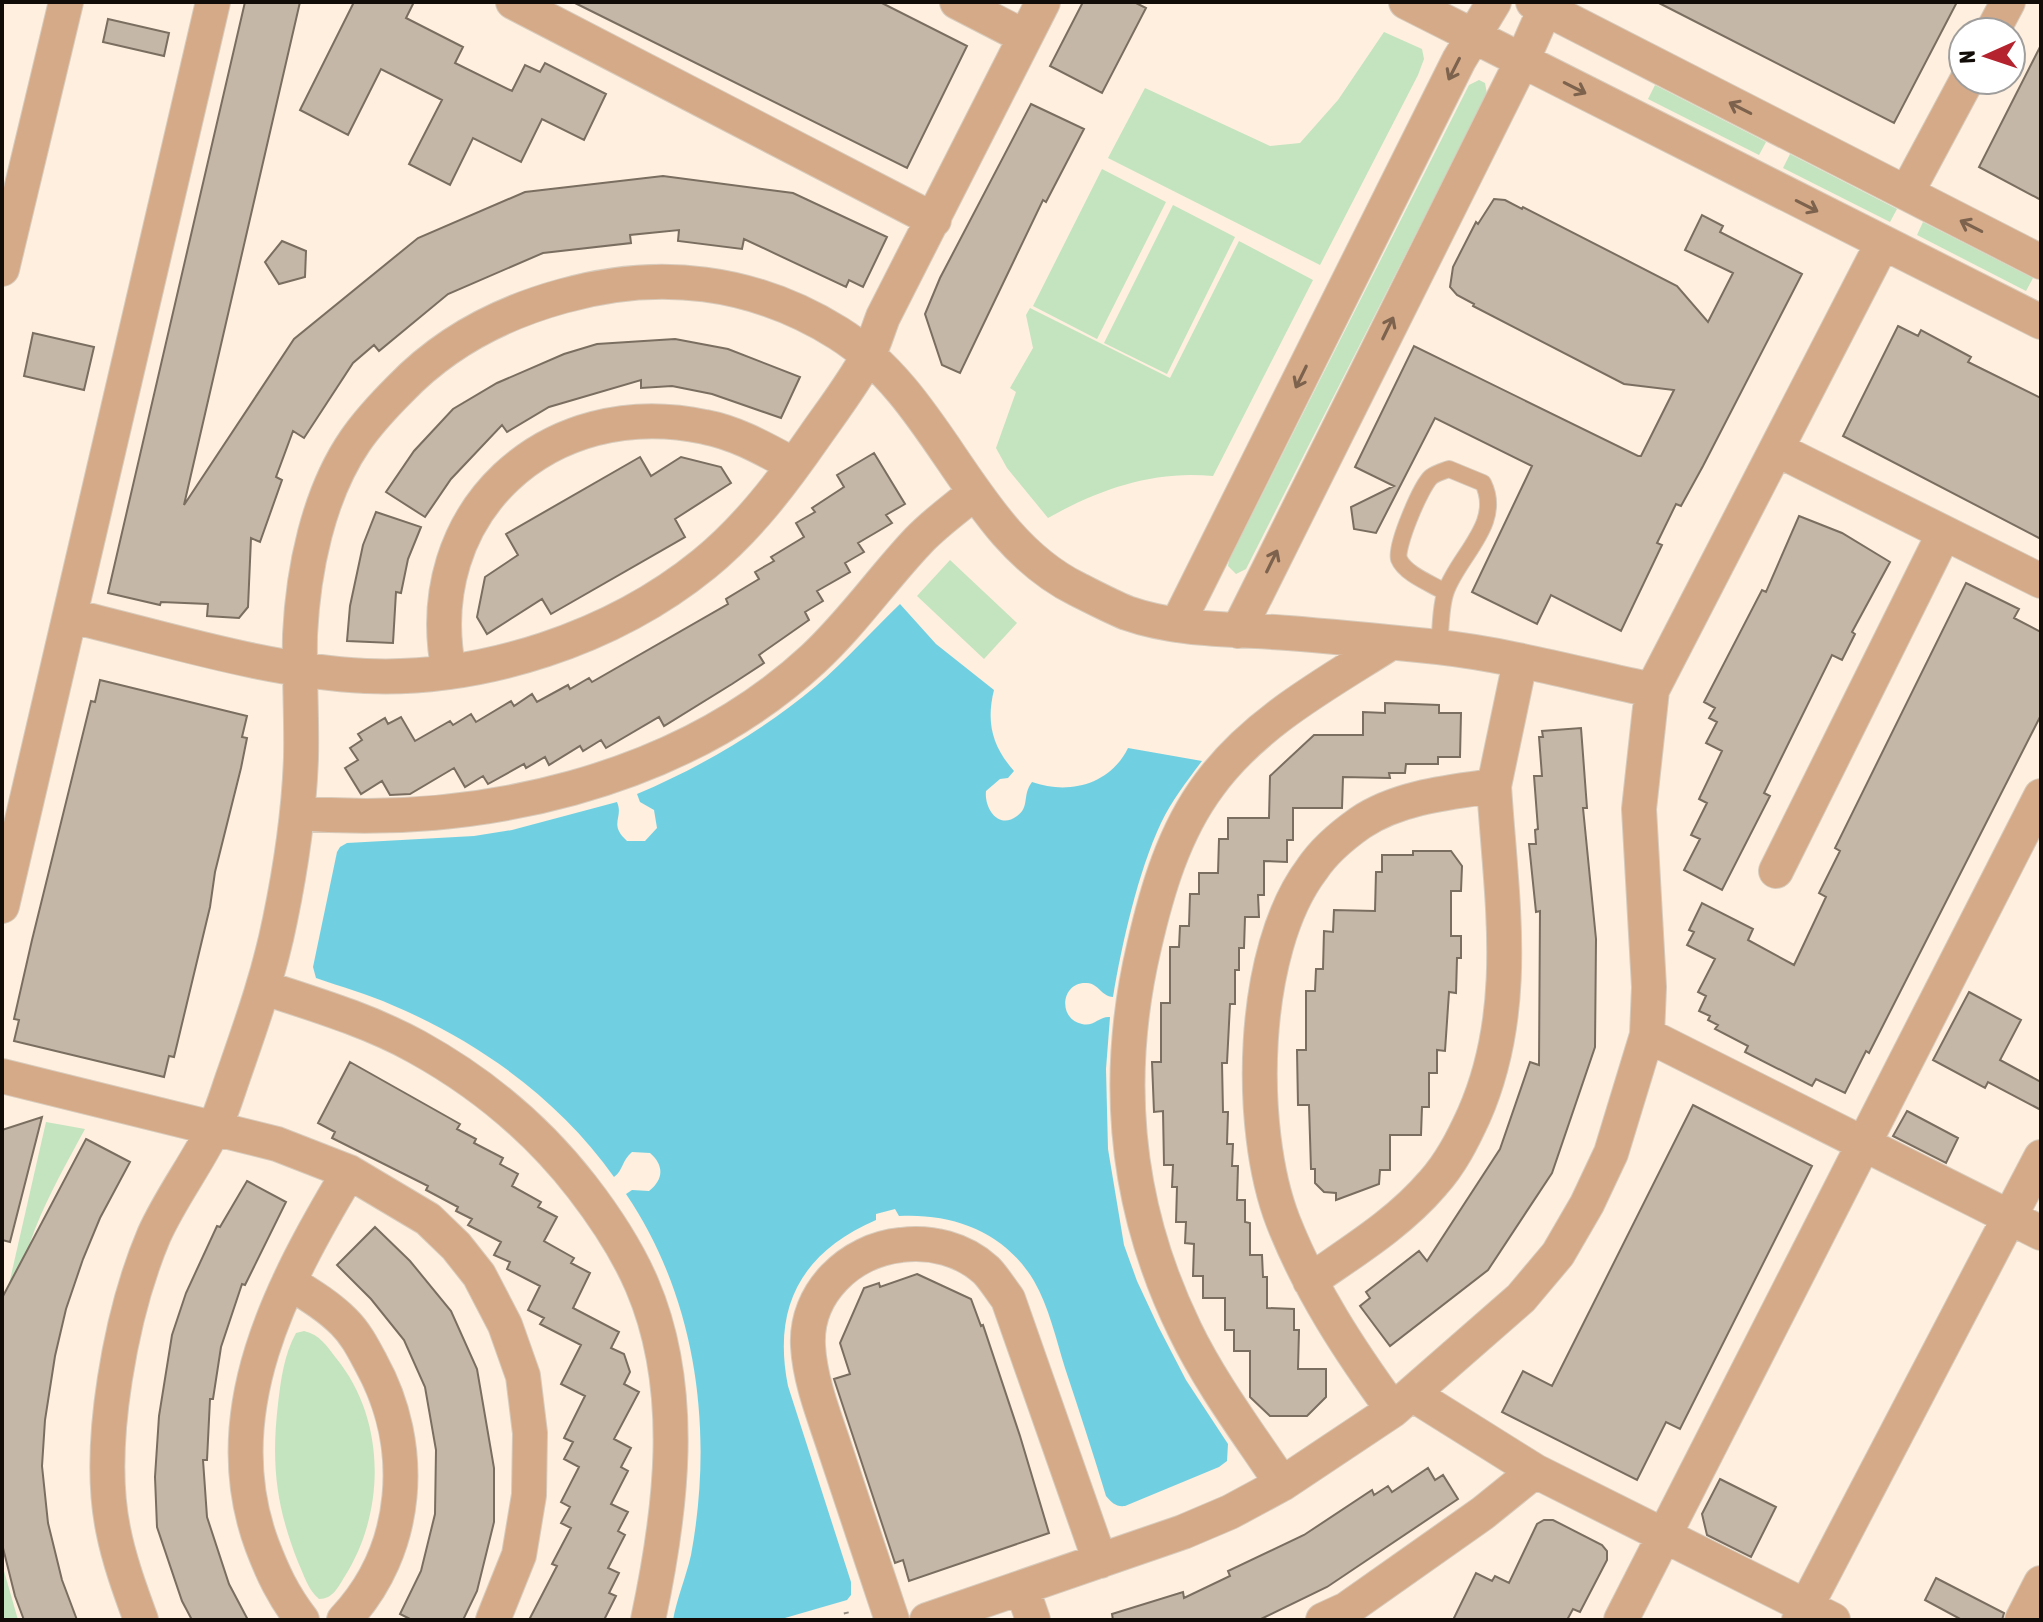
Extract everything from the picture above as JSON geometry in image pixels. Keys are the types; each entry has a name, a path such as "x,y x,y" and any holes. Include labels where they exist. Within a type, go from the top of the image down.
{"street":[{"path":"2,269 66,2"},
{"path":"2,906 213,2"},
{"path":"513,2 934,220"},
{"path":"957,2 1025,37"},
{"path":"71,616 300,670 369,676 449,672 526,656 567,641 671,589 705,563 764,504 868,356 883,317 1043,2"},
{"path":"1406,2 2041,322"},
{"path":"1177,625 1472,36 1494,2"},
{"path":"1238,631 1522,61 1542,4 2041,262"},
{"path":"1907,192 1958,96"},
{"path":"927,1620 1183,1532 1230,1512 1282,1484 1403,1402 1521,1298 1558,1254 1587,1204 1611,1153 1647,1035 1649,987 1639,809 1652,690 1882,244"},
{"path":"141,1620 123,1570 111,1523 108,1467 119,1350 136,1283 154,1237 175,1191 215,1127 265,988 281,919 298,813 300,632 315,535 328,493 353,443 384,405 416,372 490,321 528,306 604,284 645,281 719,285 783,305 843,335 911,398 974,493 1031,558 1067,584 1126,612 1177,625 1439,647 1652,690"},
{"path":"449,672 443,645 443,605 451,565 490,494 519,464 548,446 587,430 622,423 664,422 705,427 741,438 794,465"},
{"path":"1778,450 2041,581"},
{"path":"298,813 354,818 431,815 496,806 599,781 664,754 741,713 793,676 854,616 916,543 974,493"},
{"path":"1776,871 1944,533"},
{"path":"1282,1484 1186,1331 1154,1252 1135,1185 1127,1125 1129,1026 1148,929 1168,863 1181,828 1210,784 1236,754 1278,717 1389,644"},
{"path":"1310,1281 1396,1220 1434,1182 1462,1142 1488,1083 1501,1027 1506,968 1494,786 1520,662"},
{"path":"1494,786 1453,791 1400,805 1363,821 1341,838 1311,869 1287,914 1272,965 1261,1027 1262,1134 1272,1186 1283,1220 1310,1281 1357,1360 1403,1402 1664,1535 1813,1616 2009,1216 2041,1157"},
{"path":"1621,1620 1864,1143 2029,851 2041,796"},
{"path":"265,988 373,1026 461,1072 539,1136 594,1203 624,1249 643,1288 659,1339 670,1433 668,1494 660,1560 648,1620"},
{"path":"1647,1035 2041,1233"},
{"path":"2,1076 277,1144 349,1172 428,1219 456,1246 479,1275 505,1325 523,1376 530,1433 529,1495 519,1555 493,1620"},
{"path":"302,1620 283,1596 253,1520 245,1439 251,1386 265,1338 304,1247 349,1172"},
{"path":"892,1620 816,1393 808,1346 811,1318 822,1290 843,1268 867,1253 895,1245 929,1244 964,1255 986,1270 1008,1299 1100,1561"},
{"path":"289,1282 343,1321 358,1339 392,1406 401,1458 399,1507 387,1557 374,1583 344,1620"},
{"path":"1339,1616 1483,1513 1535,1471"},
{"path":"2022,1620 2041,1583"},
{"path":"1022,1588 1033,1620"}],"lane":[{"path":"1439,647 1445,592 1486,521 1490,497 1483,483 1449,469 1432,476 1422,490 1397,549 1400,562 1445,592"}],"path":[{"path":"846,1612 848,1620"}],"green space":[{"path":"1384,32 1422,49 1424,59 1320,265 1108,158 1145,88 1270,146 1300,143 1338,100"},
{"path":"1479,80 1485,83 1487,94 1246,569 1236,574 1228,566 1229,560 1469,85"},
{"path":"1655,85 1766,142 1759,155 1648,99"},
{"path":"1790,154 1897,209 1890,222 1783,168"},
{"path":"1102,169 1166,202 1097,339 1033,306"},
{"path":"1173,205 1235,237 1167,374 1104,343"},
{"path":"1923,222 2033,278 2026,291 1917,235"},
{"path":"1239,241 1313,280 1213,476 1170,476 1128,484 1087,498 1048,518 1007,468 996,448 1016,392 1010,388 1033,348 1026,315 1030,308 1170,378"},
{"path":"950,560 1017,623 984,659 917,596"},
{"path":"46,1122 85,1129 40,1216 2,1315"},
{"path":"304,1331 322,1341 352,1382 372,1437 375,1466 368,1523 358,1550 335,1592 319,1599 307,1582 291,1542 280,1503 275,1466 276,1426 284,1367 296,1333"},
{"path":"2,1564 18,1620 2,1620"}],"water":[{"path":"900,604 936,644 994,690 991,713 993,733 1000,752 1014,771 986,791 990,811 999,819 1010,820 1021,812 1032,782 1060,787 1087,784 1110,771 1128,748 1202,761 1170,806 1145,863 1113,997 1087,983 1072,988 1065,1001 1069,1015 1082,1024 1110,1017 1106,1069 1108,1149 1124,1245 1137,1281 1186,1380 1228,1444 1227,1461 1125,1506 1114,1504 1106,1496 1044,1301 1022,1264 993,1238 958,1222 899,1216 895,1209 876,1214 876,1220 850,1233 811,1265 789,1307 785,1331 784,1357 788,1386 851,1582 851,1595 847,1600 778,1620 673,1620 691,1555 701,1461 694,1367 684,1322 669,1277 650,1235 626,1194 632,1190 649,1191 654,1186 660,1177 658,1162 650,1153 632,1152 614,1177 569,1123 543,1098 486,1055 392,1005 316,978 313,967 337,852 347,843 474,836 512,830 617,802 617,825 621,835 627,841 645,841 657,828 654,810 640,802 637,794 708,760 774,718 827,676"}],"building":[{"path":"245,2 300,2 184,505 294,339 418,238 525,192 663,176 793,193 887,237 863,287 849,280 846,287 744,239 742,249 678,241 679,230 630,235 631,243 543,253 448,294 379,351 374,345 353,363 304,438 293,431 276,477 282,480 260,542 251,538 248,607 239,618 207,616 208,604 161,602 160,605 108,593"},
{"path":"354,2 414,2 406,18 463,47 455,63 512,91 525,65 540,72 545,63 606,94 584,140 542,119 521,162 473,138 450,185 409,164 442,100 381,69 348,135 300,110"},
{"path":"573,2 880,2 967,46 907,168"},
{"path":"1083,2 1134,2 1146,8 1102,93 1050,66"},
{"path":"1657,2 1957,2 1947,16 1894,123"},
{"path":"108,19 169,33 164,56 103,42"},
{"path":"2041,45 2041,200 1979,167 2015,96 2027,96 2027,73"},
{"path":"1031,104 1084,129 1046,202 1043,200 960,373 942,365 925,314 940,278"},
{"path":"1494,199 1523,207 1677,286 1708,322 1733,273 1685,250 1702,215 1723,226 1720,232 1802,274 1703,466 1681,506 1676,504 1657,543 1662,545 1621,631 1551,595 1537,624 1472,592 1532,466 1435,418 1376,533 1354,529 1351,507 1394,486 1355,467 1414,346 1638,456 1641,456 1674,390 1624,384 1457,295 1450,287 1453,267 1476,222 1478,224"},
{"path":"282,241 306,251 305,277 279,284 265,262"},
{"path":"1898,326 1918,336 1921,330 1971,357 1968,362 2041,398 2041,539 1843,436"},
{"path":"33,333 94,347 84,390 24,376"},
{"path":"675,339 728,349 800,377 781,418 712,394 672,386 641,388 641,380 549,407 507,432 502,425 451,479 425,517 386,492 414,451 453,409 497,383 564,354 597,344"},
{"path":"874,453 905,504 886,515 892,523 858,543 864,552 845,563 850,572 817,591 823,601 805,612 809,620 759,655 764,663 664,726 659,717 606,748 601,740 583,751 580,746 549,765 545,757 526,768 524,764 488,784 483,776 465,787 454,768 410,794 390,795 382,781 361,794 345,768 358,760 350,748 362,740 358,734 385,718 388,724 401,717 415,741 450,721 453,725 471,714 476,722 511,701 514,706 532,694 537,702 568,685 570,689 589,678 592,682 728,604 726,599 759,579 755,572 774,561 771,557 804,537 796,523 815,512 812,508 844,487 837,475"},
{"path":"640,457 651,476 681,457 721,467 731,483 675,519 685,537 551,614 542,599 487,634 477,617 485,577 518,555 506,534"},
{"path":"376,512 421,527 408,559 401,593 396,592 393,643 347,641 350,606 363,545"},
{"path":"1799,516 1842,533 1890,562 1852,632 1855,634 1842,660 1832,655 1764,793 1770,796 1722,890 1684,870 1700,839 1691,835 1707,803 1699,799 1722,751 1706,743 1717,722 1709,718 1715,708 1704,702 1762,590 1766,592"},
{"path":"1966,583 2019,609 2014,618 2041,632 2041,715 1869,1053 1866,1051 1845,1093 1816,1079 1812,1086 1745,1052 1748,1046 1715,1029 1718,1025 1708,1020 1710,1016 1699,1011 1706,996 1698,992 1715,959 1687,945 1694,932 1689,930 1702,903 1753,929 1748,940 1794,965 1826,897 1819,893 1840,851 1835,848"},
{"path":"100,680 247,716 242,737 247,738 215,872 210,907 174,1057 169,1056 164,1077 14,1041 19,1020 14,1019 32,940 91,701 95,702"},
{"path":"1385,703 1439,705 1439,713 1461,713 1460,757 1438,757 1438,764 1406,764 1405,773 1389,773 1390,778 1343,777 1342,808 1293,808 1293,840 1287,840 1287,862 1264,861 1264,895 1258,895 1259,917 1245,917 1244,948 1239,948 1239,970 1235,970 1235,1004 1230,1004 1227,1063 1222,1063 1223,1112 1228,1112 1227,1144 1233,1144 1232,1166 1238,1166 1237,1200 1245,1200 1245,1222 1250,1223 1250,1255 1262,1255 1263,1277 1267,1277 1267,1308 1294,1309 1294,1330 1299,1330 1298,1369 1326,1369 1326,1397 1307,1416 1270,1416 1250,1397 1250,1351 1234,1351 1234,1330 1225,1330 1225,1298 1203,1298 1203,1276 1193,1276 1194,1244 1185,1243 1186,1222 1176,1222 1177,1187 1172,1187 1173,1165 1164,1165 1163,1111 1154,1112 1152,1062 1161,1062 1161,1003 1170,1003 1170,947 1179,947 1180,926 1189,926 1190,894 1199,894 1199,873 1218,873 1219,839 1228,839 1228,818 1269,818 1270,776 1314,735 1363,735 1363,712 1385,713"},
{"path":"1581,728 1587,808 1583,808 1596,939 1595,1047 1552,1173 1488,1270 1390,1346 1360,1306 1370,1298 1366,1292 1419,1251 1427,1261 1500,1149 1530,1062 1539,1065 1540,911 1536,912 1529,844 1536,844 1535,830 1538,829 1534,776 1542,776 1539,737 1543,737 1542,731"},
{"path":"1413,851 1451,851 1462,866 1461,891 1451,891 1451,936 1461,936 1461,958 1457,958 1456,993 1449,992 1445,1051 1437,1050 1437,1073 1429,1073 1429,1107 1422,1107 1421,1135 1390,1135 1390,1170 1380,1170 1379,1184 1336,1200 1336,1193 1324,1192 1315,1183 1315,1169 1311,1169 1309,1105 1298,1105 1297,1050 1306,1050 1306,991 1315,991 1316,969 1323,969 1324,931 1333,932 1334,910 1375,911 1376,872 1382,872 1382,855 1413,855"},
{"path":"1969,992 2021,1020 2000,1060 2041,1082 2041,1110 1988,1082 1985,1088 1933,1060"},
{"path":"350,1062 460,1124 457,1129 476,1139 474,1143 503,1158 500,1164 518,1174 512,1186 541,1202 538,1207 557,1217 544,1241 574,1258 571,1263 590,1273 573,1308 619,1332 611,1348 624,1354 630,1372 624,1384 639,1392 614,1439 631,1448 621,1467 628,1471 611,1504 628,1512 618,1531 625,1535 608,1568 619,1573 609,1593 616,1596 604,1620 529,1620 557,1566 552,1564 571,1528 561,1523 570,1507 561,1502 579,1467 564,1459 573,1442 564,1438 585,1396 561,1384 581,1345 540,1324 544,1318 528,1310 540,1286 507,1269 510,1262 494,1255 501,1242 468,1225 472,1219 456,1211 458,1207 426,1190 428,1186 332,1138 335,1132 318,1123"},
{"path":"1693,1105 1812,1166 1680,1429 1666,1422 1637,1480 1502,1412 1523,1371 1552,1386"},
{"path":"1907,1111 1958,1138 1946,1163 1893,1136"},
{"path":"42,1117 10,1242 2,1240 2,1130"},
{"path":"86,1139 130,1162 100,1218 66,1309 45,1420 42,1466 48,1523 62,1580 77,1620 24,1620 2,1544 2,1298"},
{"path":"247,1181 286,1202 245,1285 242,1284 221,1347 213,1399 210,1399 207,1460 203,1460 207,1517 229,1584 248,1620 192,1620 182,1601 157,1527 155,1477 159,1416 172,1335 186,1293 217,1226 220,1227"},
{"path":"375,1227 410,1261 451,1311 477,1369 494,1468 494,1522 477,1591 463,1620 412,1620 400,1614 421,1571 435,1514 436,1450 425,1387 404,1340 371,1299 337,1265"},
{"path":"917,1274 971,1299 983,1325 1020,1436 1049,1533 909,1581 903,1560 895,1563 834,1379 850,1374 840,1343 864,1288 879,1283 880,1287"},
{"path":"1428,1468 1435,1480 1443,1475 1458,1499 1327,1587 1259,1620 1113,1620 1112,1614 1183,1592 1184,1598 1230,1576 1228,1571 1304,1535 1372,1490 1374,1495 1388,1486 1392,1492"},
{"path":"1720,1479 1776,1507 1751,1557 1707,1535 1702,1514"},
{"path":"1553,1520 1602,1545 1607,1551 1607,1560 1580,1612 1573,1609 1567,1620 1453,1620 1476,1573 1492,1581 1495,1576 1509,1583 1537,1524"},
{"path":"1936,1578 2004,1613 2002,1620 1962,1620 1925,1600"}]}
